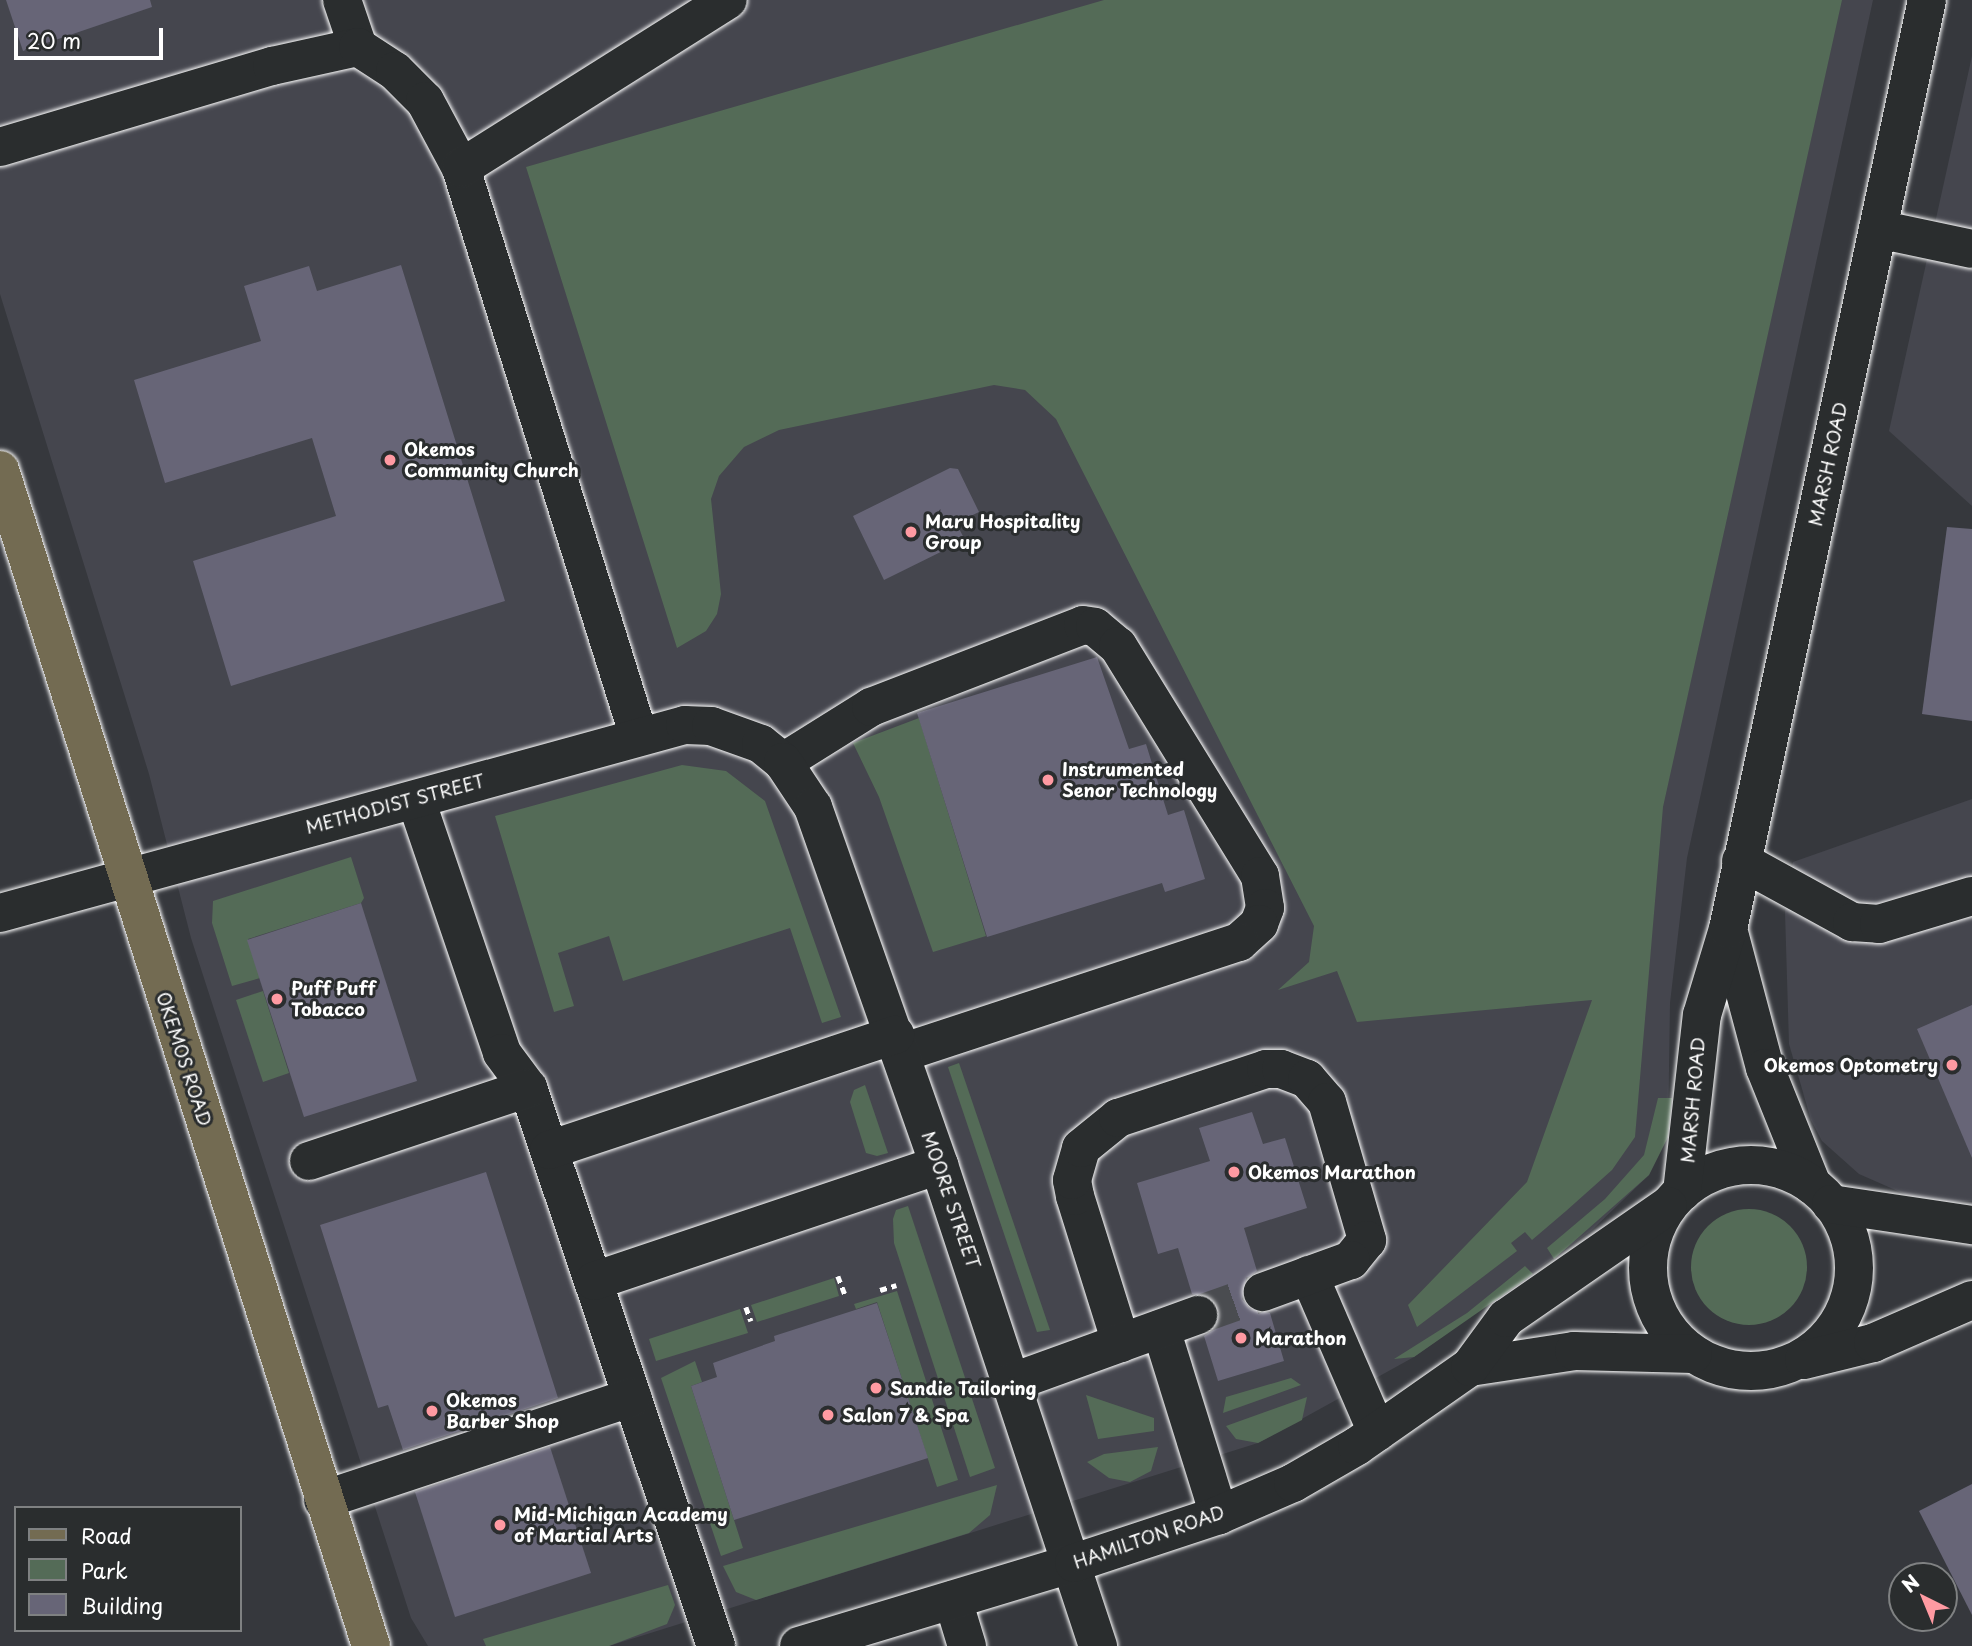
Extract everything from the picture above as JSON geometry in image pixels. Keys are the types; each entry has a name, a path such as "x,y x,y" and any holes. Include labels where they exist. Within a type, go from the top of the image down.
{"main road":[{"name":"OKEMOS ROAD","path":"0,470 124,875 371,1646"}],"street":[{"path":"342,0 358,47 395,71 425,101 461,168 639,737"},
{"path":"461,168 728,0"},
{"name":"MARSH ROAD","path":"1675,1199 1692,1137 1696,1048 1728,929 1927,0"},
{"path":"0,147 272,66 358,47"},
{"path":"1878,229 1972,249"},
{"path":"549,1150 1239,942 1262,916 1260,876 1118,646 1095,627 1083,625 871,707 783,762"},
{"name":"METHODIST STREET","path":"0,912 124,875 416,800 685,725 711,726 761,744 783,762"},
{"name":"MOORE STREET","path":"783,762 813,807 898,1044 1074,1563 1098,1646"},
{"path":"416,800 502,1053 528,1088 716,1646"},
{"path":"1741,861 1852,922 1879,924 1972,896"},
{"name":"MARSH ROAD","path":"1728,929 1765,1068 1822,1195"},
{"path":"1121,1343 1072,1180 1081,1148 1118,1118 1266,1069 1307,1079 1327,1102 1367,1230 1358,1256 1263,1292"},
{"path":"310,1161 528,1088"},
{"path":"594,1281 939,1165"},
{"path":"1972,1225 1822,1195 1767,1166 1737,1166 1708,1175 1675,1199 1648,1258 1649,1285 1657,1312 1693,1354 1725,1369 1749,1371 1873,1343 1972,1300"},
{"path":"1795,1362 1823,1343 1843,1316 1854,1284 1853,1250 1822,1195"},
{"name":"HAMILTON ROAD","path":"799,1646 1074,1563 1219,1515 1293,1483 1377,1432 1470,1367 1506,1318 1675,1199"},
{"path":"1310,1275 1377,1432"},
{"path":"1013,1382 1198,1315"},
{"path":"1161,1329 1219,1515"},
{"name":"HAMILTON ROAD","path":"1470,1367 1574,1350 1693,1354"},
{"path":"324,1500 632,1397"},
{"path":"953,1600 967,1646"}],"path":[{"path":"838,1276 845,1294"},
{"path":"880,1290 896,1285"},
{"path":"746,1307 751,1321"}],"shaded area":[{"path":"0,0 1873,0 1687,858 1670,1003 1668,1137 1649,1175 1592,1230 1414,1357 1258,1443 609,1646 428,1646 411,1618 191,938 149,774 0,294"},
{"path":"1972,56 1972,506 1889,431"},
{"path":"1972,799 1972,1201 1916,1199 1859,1174 1822,1141 1811,1120 1789,1044 1785,912 1793,862"}],"green space":[{"path":"1104,0 1842,0 1663,807 1635,1137 1612,1170 1566,1211 1532,1240 1525,1232 1511,1243 1517,1251 1417,1327 1408,1305 1527,1182 1592,1000 1357,1022 1337,971 1278,990 1309,962 1314,926 1056,419 1025,390 994,385 779,430 744,447 719,476 711,499 721,594 717,614 706,631 677,648 526,167"},
{"path":"919,718 986,936 933,952 879,797 853,743"},
{"path":"682,765 726,771 765,801 841,1017 822,1023 790,928 623,981 609,936 558,953 574,1006 554,1012 495,816"},
{"path":"351,857 364,898 361,903 248,939 260,978 232,986 212,923 213,901"},
{"path":"263,991 289,1073 263,1082 236,1000"},
{"path":"959,1063 1050,1330 1037,1332 948,1067"},
{"path":"865,1085 888,1153 877,1156 866,1153 850,1102 854,1090"},
{"path":"1658,1098 1672,1098 1668,1137 1649,1175 1554,1259 1547,1248 1605,1199 1644,1155"},
{"path":"908,1206 995,1468 970,1477 894,1243 893,1219 896,1210"},
{"path":"1749,1209 1771,1214 1790,1226 1802,1245 1807,1267 1802,1289 1790,1308 1771,1320 1749,1325 1727,1320 1708,1308 1696,1289 1691,1267 1696,1245 1708,1226 1727,1214"},
{"path":"1525,1266 1533,1274 1414,1357 1394,1359 1467,1313"},
{"path":"834,1278 839,1296 757,1322 751,1305"},
{"path":"897,1291 958,1480 937,1487 877,1302 856,1309 854,1304"},
{"path":"740,1309 748,1333 656,1361 649,1339"},
{"path":"695,1361 702,1382 691,1386 743,1548 721,1556 661,1378"},
{"path":"1291,1378 1301,1385 1223,1413 1226,1397"},
{"path":"1086,1395 1154,1418 1154,1431 1098,1439"},
{"path":"1307,1397 1302,1420 1258,1443 1236,1439 1226,1426"},
{"path":"1158,1447 1151,1471 1130,1482 1109,1478 1087,1462 1104,1454"},
{"path":"997,1485 990,1515 969,1533 756,1600 736,1592 723,1566"},
{"path":"668,1585 675,1605 667,1624 609,1646 486,1646 483,1639"}],"building":[{"path":"6,0 150,0 152,7 23,51"},
{"name":"Okemos Community Church","path":"401,265 505,601 231,686 193,561 336,516 312,438 165,483 134,380 261,341 244,286 309,266 317,291"},
{"name":"Maru Hospitality Group","path":"950,468 958,469 979,512 956,523 965,540 884,580 853,516"},
{"path":"1947,527 1972,529 1972,721 1922,714"},
{"name":"Instrumented Senor Technology","path":"1097,657 1129,749 1146,744 1168,815 1184,810 1205,879 1165,892 1162,883 987,937 917,713"},
{"path":"361,903 417,1081 304,1117 247,940"},
{"name":"Okemos Optometry","path":"1972,1005 1972,1158 1917,1029"},
{"name":"Okemos Marathon","path":"1252,1112 1263,1144 1285,1138 1307,1208 1244,1228 1257,1271 1246,1279 1242,1299 1250,1309 1270,1313 1284,1361 1218,1381 1204,1336 1215,1329 1218,1307 1212,1298 1192,1294 1178,1248 1158,1254 1137,1183 1210,1161 1199,1128"},
{"path":"486,1172 558,1398 403,1450 388,1405 378,1408 320,1225"},
{"path":"877,1303 928,1458 734,1520 691,1386 717,1377 713,1363 775,1341 774,1336"},
{"name":"Mid-Michigan Academy of Martial Arts","path":"550,1447 591,1573 455,1617 415,1492"},
{"path":"1972,1484 1972,1615 1958,1588 1958,1562 1945,1562 1919,1511"}],"tunnel":[{"path":"1198,1315 1263,1292"}],"place":[{"name":"Okemos Community Church","path":"390,460"},
{"name":"Maru Hospitality Group","path":"911,532"},
{"name":"Instrumented Senor Technology","path":"1048,780"},
{"name":"Puff Puff Tobacco","path":"277,999"},
{"name":"Okemos Optometry","path":"1952,1065"},
{"name":"Okemos Marathon","path":"1234,1172"},
{"name":"Marathon","path":"1241,1338"},
{"name":"Sandie Tailoring","path":"876,1388"},
{"name":"Okemos Barber Shop","path":"432,1411"},
{"name":"Salon 7 & Spa","path":"828,1415"},
{"name":"Mid-Michigan Academy of Martial Arts","path":"500,1525"}]}
